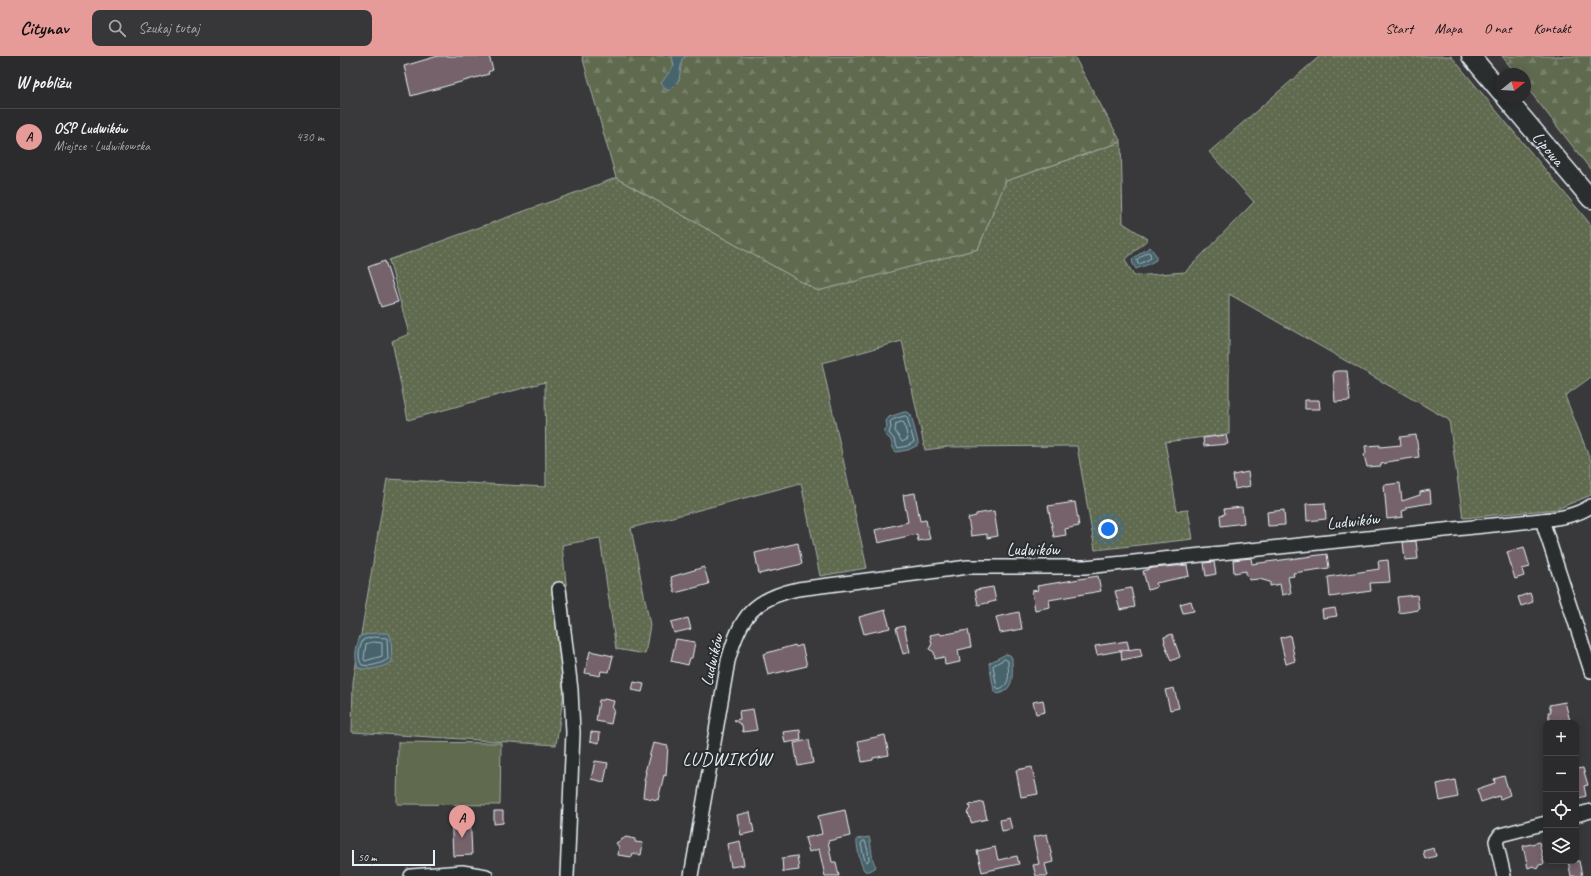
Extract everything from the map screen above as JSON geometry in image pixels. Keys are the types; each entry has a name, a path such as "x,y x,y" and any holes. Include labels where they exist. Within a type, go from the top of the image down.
{"main road":[{"path":"1471,56 1495,85"},
{"name":"Lipowa","path":"1511,104 1591,199"}],"street":[{"name":"Ludwików","path":"691,876 731,649 737,630 746,616 768,598 798,589 968,567 1085,567 1542,520 1585,511 1591,506"},
{"path":"1542,520 1591,671"},
{"path":"559,589 572,690 573,733 567,876"},
{"path":"1579,814 1591,811"},
{"path":"1504,876 1496,841 1500,836 1543,824"},
{"path":"411,876 462,872 486,876"}],"green space":[{"path":"582,56 1074,56 1121,142 1006,181 978,249 818,291 616,178"},
{"path":"1320,56 1451,56 1591,225 1591,377 1565,396 1591,461 1591,495 1557,509 1463,518 1449,420 1229,294 1229,434 1165,442 1177,511 1188,510 1193,539 1095,550 1077,446 948,447 925,450 902,341 822,363 867,568 820,576 801,483 631,528 650,625 645,654 616,649 600,538 562,545 572,640 556,745 352,732 353,682 387,479 546,487 545,382 408,420 392,341 409,334 389,260 616,178 815,289 978,249 1005,181 1121,142 1123,223 1148,239 1125,260 1134,276 1185,272 1254,202 1209,152"},
{"path":"1502,56 1591,56 1591,170 1531,93 1531,68 1511,68"},
{"path":"398,742 501,743 500,805 397,804"}],"water":[{"path":"672,56 687,56 682,59 679,80 668,91 661,83 674,66"},
{"path":"1150,247 1156,255 1156,260 1136,269 1132,259"},
{"path":"908,412 911,415 918,445 908,450 896,452 890,439 884,433 887,427 886,421 889,417"},
{"path":"374,633 388,633 391,637 392,662 375,668 358,668 356,652 360,636"},
{"path":"1006,654 1010,655 1012,658 1012,679 1008,688 1004,692 998,694 994,691 989,663"},
{"path":"869,837 873,860 876,866 869,871 865,871 860,861 857,839"}],"building":[{"path":"438,56 489,56 493,70 488,72 489,74 411,96 404,66"},
{"path":"385,261 398,302 381,307 368,267"},
{"path":"1347,371 1350,401 1335,402 1333,372"},
{"path":"1305,400 1319,400 1320,409 1305,409"},
{"path":"1226,435 1228,444 1204,446 1203,438"},
{"path":"1416,435 1419,457 1387,462 1381,464 1381,466 1367,467 1364,455 1366,453 1365,446 1380,445 1380,447 1401,445 1400,437"},
{"path":"1248,472 1250,486 1235,489 1233,475"},
{"path":"1400,483 1402,501 1420,495 1420,492 1430,490 1431,503 1406,507 1406,510 1402,511 1403,517 1387,519 1384,485"},
{"path":"915,493 920,521 926,520 930,539 918,541 917,534 878,543 875,530 908,522 903,495"},
{"path":"1075,502 1079,526 1065,529 1066,535 1054,537 1048,506"},
{"path":"1325,503 1326,519 1307,521 1306,504"},
{"path":"1242,507 1244,523 1221,526 1220,515 1225,514 1224,509"},
{"path":"1284,510 1285,525 1268,526 1267,512"},
{"path":"994,511 998,536 987,538 987,534 971,536 968,518 976,516 976,514"},
{"path":"1416,541 1418,559 1405,560 1403,542"},
{"path":"798,543 802,564 759,574 755,553"},
{"path":"1524,547 1530,567 1522,569 1524,576 1515,579 1507,552"},
{"path":"1327,554 1329,568 1293,573 1294,576 1288,577 1291,593 1282,595 1280,584 1270,586 1270,582 1259,579 1249,580 1248,575 1246,575 1246,571 1234,573 1233,560 1251,558 1252,564"},
{"path":"1388,560 1390,582 1370,583 1371,591 1330,597 1328,577 1379,569 1378,561"},
{"path":"1214,562 1216,574 1206,576 1204,563"},
{"path":"1187,565 1189,576 1156,583 1157,587 1148,590 1143,571 1153,568"},
{"path":"704,567 709,584 675,593 671,577"},
{"path":"1098,576 1101,591 1049,600 1050,607 1035,610 1032,591 1038,590 1037,586"},
{"path":"993,587 996,601 978,605 975,590"},
{"path":"1131,588 1135,607 1120,610 1115,591"},
{"path":"1530,593 1533,602 1521,606 1518,597"},
{"path":"1417,595 1419,610 1399,613 1397,597"},
{"path":"1191,601 1194,611 1183,613 1180,604"},
{"path":"1335,608 1337,616 1323,618 1322,610"},
{"path":"885,610 890,628 864,634 859,617"},
{"path":"1019,612 1022,629 1000,633 996,617"},
{"path":"688,618 691,629 674,633 671,622"},
{"path":"904,626 910,652 903,654 896,628"},
{"path":"968,630 971,647 958,650 960,662 945,665 944,657 935,659 934,652 929,649 932,644 930,635 940,633 941,635"},
{"path":"1172,634 1180,657 1171,661 1164,642 1164,637"},
{"path":"1290,635 1295,661 1286,664 1280,638"},
{"path":"676,639 695,642 692,658 690,658 688,665 671,661"},
{"path":"1127,641 1129,649 1097,655 1095,646"},
{"path":"795,645 796,647 802,645 807,666 768,675 763,654"},
{"path":"1140,648 1142,656 1122,660 1121,651"},
{"path":"590,651 613,656 609,672 601,671 600,676 585,673"},
{"path":"634,682 644,684 642,692 632,690"},
{"path":"1174,688 1179,708 1170,710 1165,690"},
{"path":"604,699 614,701 611,724 596,721 599,700"},
{"path":"1043,700 1045,712 1036,714 1033,702"},
{"path":"1565,702 1570,720 1549,720 1548,712 1551,712 1549,705"},
{"path":"753,709 757,730 743,732 742,725 734,720 740,719 739,711"},
{"path":"800,730 801,740 785,743 783,732"},
{"path":"591,732 600,733 599,743 590,741"},
{"path":"885,735 889,755 862,762 858,741"},
{"path":"809,740 813,763 798,766 794,743"},
{"path":"653,743 668,746 666,776 664,775 658,800 643,797 645,772"},
{"path":"595,761 608,763 604,782 591,779"},
{"path":"1032,767 1038,794 1021,797 1016,770"},
{"path":"1583,768 1588,785 1584,786 1586,796 1579,798 1579,792 1579,769"},
{"path":"1504,776 1510,795 1500,799 1499,796 1481,802 1477,789 1495,783 1494,779"},
{"path":"1455,780 1458,797 1440,801 1437,784"},
{"path":"983,802 987,819 971,823 967,813 970,808 969,805"},
{"path":"845,810 850,836 828,841 832,862 836,862 839,876 825,876 819,849 809,852 805,838 822,834 818,816"},
{"path":"494,811 503,811 503,823 494,824"},
{"path":"470,812 472,855 453,856 451,813"},
{"path":"750,812 754,832 741,835 737,815"},
{"path":"1009,818 1012,829 1002,831 1000,820"},
{"path":"1047,834 1053,862 1045,864 1048,876 1036,876 1033,865 1039,864 1033,837"},
{"path":"626,837 635,839 635,842 643,843 641,855 633,853 632,857 618,855 619,847 616,843"},
{"path":"740,841 744,865 731,867 727,844"},
{"path":"1539,842 1544,864 1539,865 1537,869 1533,866 1528,868 1523,846"},
{"path":"995,847 998,860 1017,856 1019,864 982,872 977,851"},
{"path":"1434,848 1436,856 1425,859 1423,851"},
{"path":"797,856 799,870 783,872 782,858"},
{"path":"1579,861 1582,876 1571,876 1569,864 1579,864"}],"place":[{"name":"OSP Ludwików","path":"462,838"}],"district":[{"name":"LUDWIKÓW","path":"727,759"}]}
